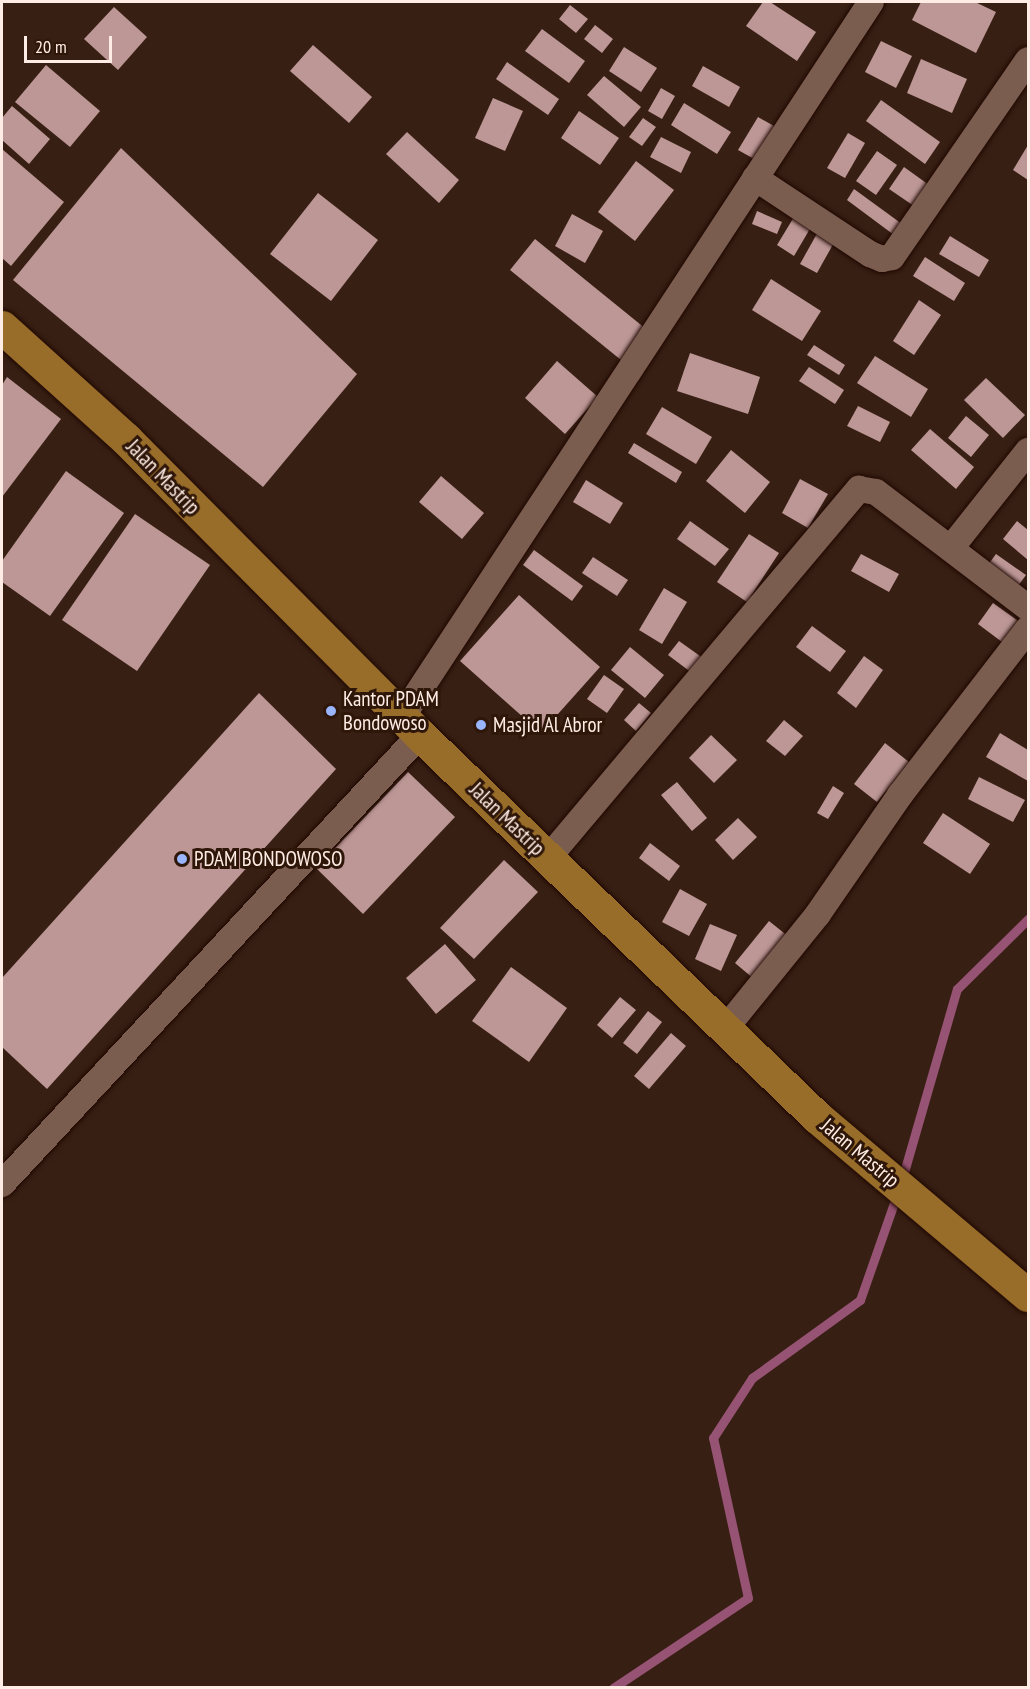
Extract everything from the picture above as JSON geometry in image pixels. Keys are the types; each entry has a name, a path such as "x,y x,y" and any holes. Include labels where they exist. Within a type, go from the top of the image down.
{"main road":[{"name":"Jalan Mastrip","path":"5,337 126,439 411,726 817,1117 1018,1287"}],"street":[{"path":"2,1184 411,726 755,178 871,2"},
{"path":"755,178 870,254 882,259 892,257 1029,60"},
{"path":"951,548 1029,451"},
{"path":"548,858 853,493 866,489 876,492 1029,608"},
{"path":"725,1029 818,914 900,795 1029,629"}],"building":[{"path":"763,2 770,2 816,32 797,61 746,26"},
{"path":"921,2 975,2 996,12 976,53 912,20"},
{"path":"570,5 588,19 576,33 559,19"},
{"path":"114,7 147,37 118,70 84,39"},
{"path":"595,25 613,39 602,53 584,39"},
{"path":"542,29 585,61 569,83 525,51"},
{"path":"881,41 912,56 896,88 865,72"},
{"path":"313,45 372,97 349,123 290,71"},
{"path":"624,47 657,68 641,92 609,71"},
{"path":"921,59 967,79 952,113 907,93"},
{"path":"507,62 559,99 548,115 496,79"},
{"path":"46,65 100,111 70,147 15,102"},
{"path":"703,66 740,87 729,107 692,86"},
{"path":"604,76 641,107 624,127 587,95"},
{"path":"661,88 675,96 662,119 648,111"},
{"path":"493,98 523,111 505,151 475,138"},
{"path":"881,100 940,142 925,164 866,121"},
{"path":"684,103 731,132 717,154 671,125"},
{"path":"12,106 50,139 29,164 2,140 2,118"},
{"path":"579,111 619,138 600,165 561,138"},
{"path":"758,117 774,126 756,160 738,150"},
{"path":"643,118 656,127 642,146 629,137"},
{"path":"407,132 459,180 439,203 386,154"},
{"path":"848,133 865,143 845,178 827,168"},
{"path":"661,137 691,152 681,173 650,157"},
{"path":"1028,145 1028,180 1013,170"},
{"path":"121,148 357,374 263,487 13,280"},
{"path":"2,149 64,202 11,266 2,258"},
{"path":"877,151 897,165 876,195 856,181"},
{"path":"636,161 674,190 635,241 598,212"},
{"path":"904,167 929,185 914,206 889,189"},
{"path":"854,189 902,224 894,235 847,200"},
{"path":"318,193 378,240 331,301 270,254"},
{"path":"757,211 782,222 777,234 752,224"},
{"path":"572,214 603,231 585,263 555,246"},
{"path":"794,217 811,227 794,256 777,245"},
{"path":"819,230 836,239 817,273 800,264"},
{"path":"950,236 989,260 979,277 939,254"},
{"path":"535,239 646,329 621,360 510,270"},
{"path":"925,257 965,283 954,301 913,276"},
{"path":"771,279 821,311 802,341 752,310"},
{"path":"919,300 941,315 914,355 893,341"},
{"path":"814,345 845,365 839,375 807,355"},
{"path":"690,353 760,377 748,414 677,391"},
{"path":"875,356 928,389 911,417 857,383"},
{"path":"557,361 598,397 565,434 525,398"},
{"path":"809,367 844,390 835,404 799,381"},
{"path":"7,377 61,419 2,497 2,385"},
{"path":"986,378 1025,415 1003,438 964,400"},
{"path":"858,406 890,422 880,442 847,426"},
{"path":"662,407 712,437 696,464 646,434"},
{"path":"966,416 989,435 971,457 948,438"},
{"path":"930,429 974,467 956,489 911,450"},
{"path":"634,443 682,472 676,483 628,453"},
{"path":"731,450 770,482 745,513 706,481"},
{"path":"66,471 124,513 50,616 2,582 2,561"},
{"path":"441,476 484,513 462,539 419,502"},
{"path":"800,479 828,494 808,528 782,513"},
{"path":"586,480 623,503 610,524 573,502"},
{"path":"135,514 210,565 137,671 62,620"},
{"path":"690,521 729,549 715,566 677,539"},
{"path":"1017,521 1028,530 1028,560 1003,539"},
{"path":"749,534 779,553 747,602 717,582"},
{"path":"534,550 583,586 572,601 523,565"},
{"path":"861,554 899,574 889,592 851,571"},
{"path":"996,554 1026,575 1015,590 985,569"},
{"path":"593,557 628,580 617,596 582,573"},
{"path":"664,588 687,602 662,644 639,630"},
{"path":"519,595 600,667 541,733 460,661"},
{"path":"993,603 1021,623 1006,645 978,624"},
{"path":"812,626 846,651 830,672 796,647"},
{"path":"679,641 707,661 696,676 668,655"},
{"path":"630,647 664,675 645,698 611,670"},
{"path":"864,656 883,670 856,708 837,693"},
{"path":"604,675 624,689 607,713 587,699"},
{"name":"PDAM BONDOWOSO","path":"259,693 336,769 47,1089 2,1047 2,978"},
{"path":"639,703 651,713 636,731 624,720"},
{"path":"784,720 803,736 785,756 766,741"},
{"path":"1000,733 1028,750 1028,781 986,757"},
{"path":"711,735 737,760 714,783 689,758"},
{"path":"885,743 909,762 877,802 854,784"},
{"path":"408,772 455,817 363,914 316,868"},
{"path":"979,777 1025,800 1013,822 968,799"},
{"path":"677,782 707,818 692,831 661,795"},
{"path":"833,786 844,793 828,819 817,813"},
{"path":"943,813 990,844 970,874 923,843"},
{"path":"738,818 757,837 733,860 715,840"},
{"path":"650,843 680,866 669,881 639,858"},
{"path":"504,860 538,892 474,959 440,928"},
{"path":"680,889 707,904 689,936 662,922"},
{"path":"769,921 789,937 754,979 735,963"},
{"path":"710,924 737,935 721,971 695,959"},
{"path":"445,944 476,980 436,1014 406,978"},
{"path":"511,967 567,1008 529,1062 472,1021"},
{"path":"620,997 636,1010 612,1038 597,1025"},
{"path":"648,1011 662,1022 637,1054 623,1043"},
{"path":"671,1033 686,1046 649,1089 634,1076"}],"waterway":[{"path":"613,1688 748,1598 713,1438 752,1378 860,1300 900,1186 957,989 1028,919"}],"place":[{"name":"Kantor PDAM Bondowoso","path":"331,711"},
{"name":"Masjid Al Abror","path":"481,725"},
{"name":"PDAM BONDOWOSO","path":"182,859"}]}
